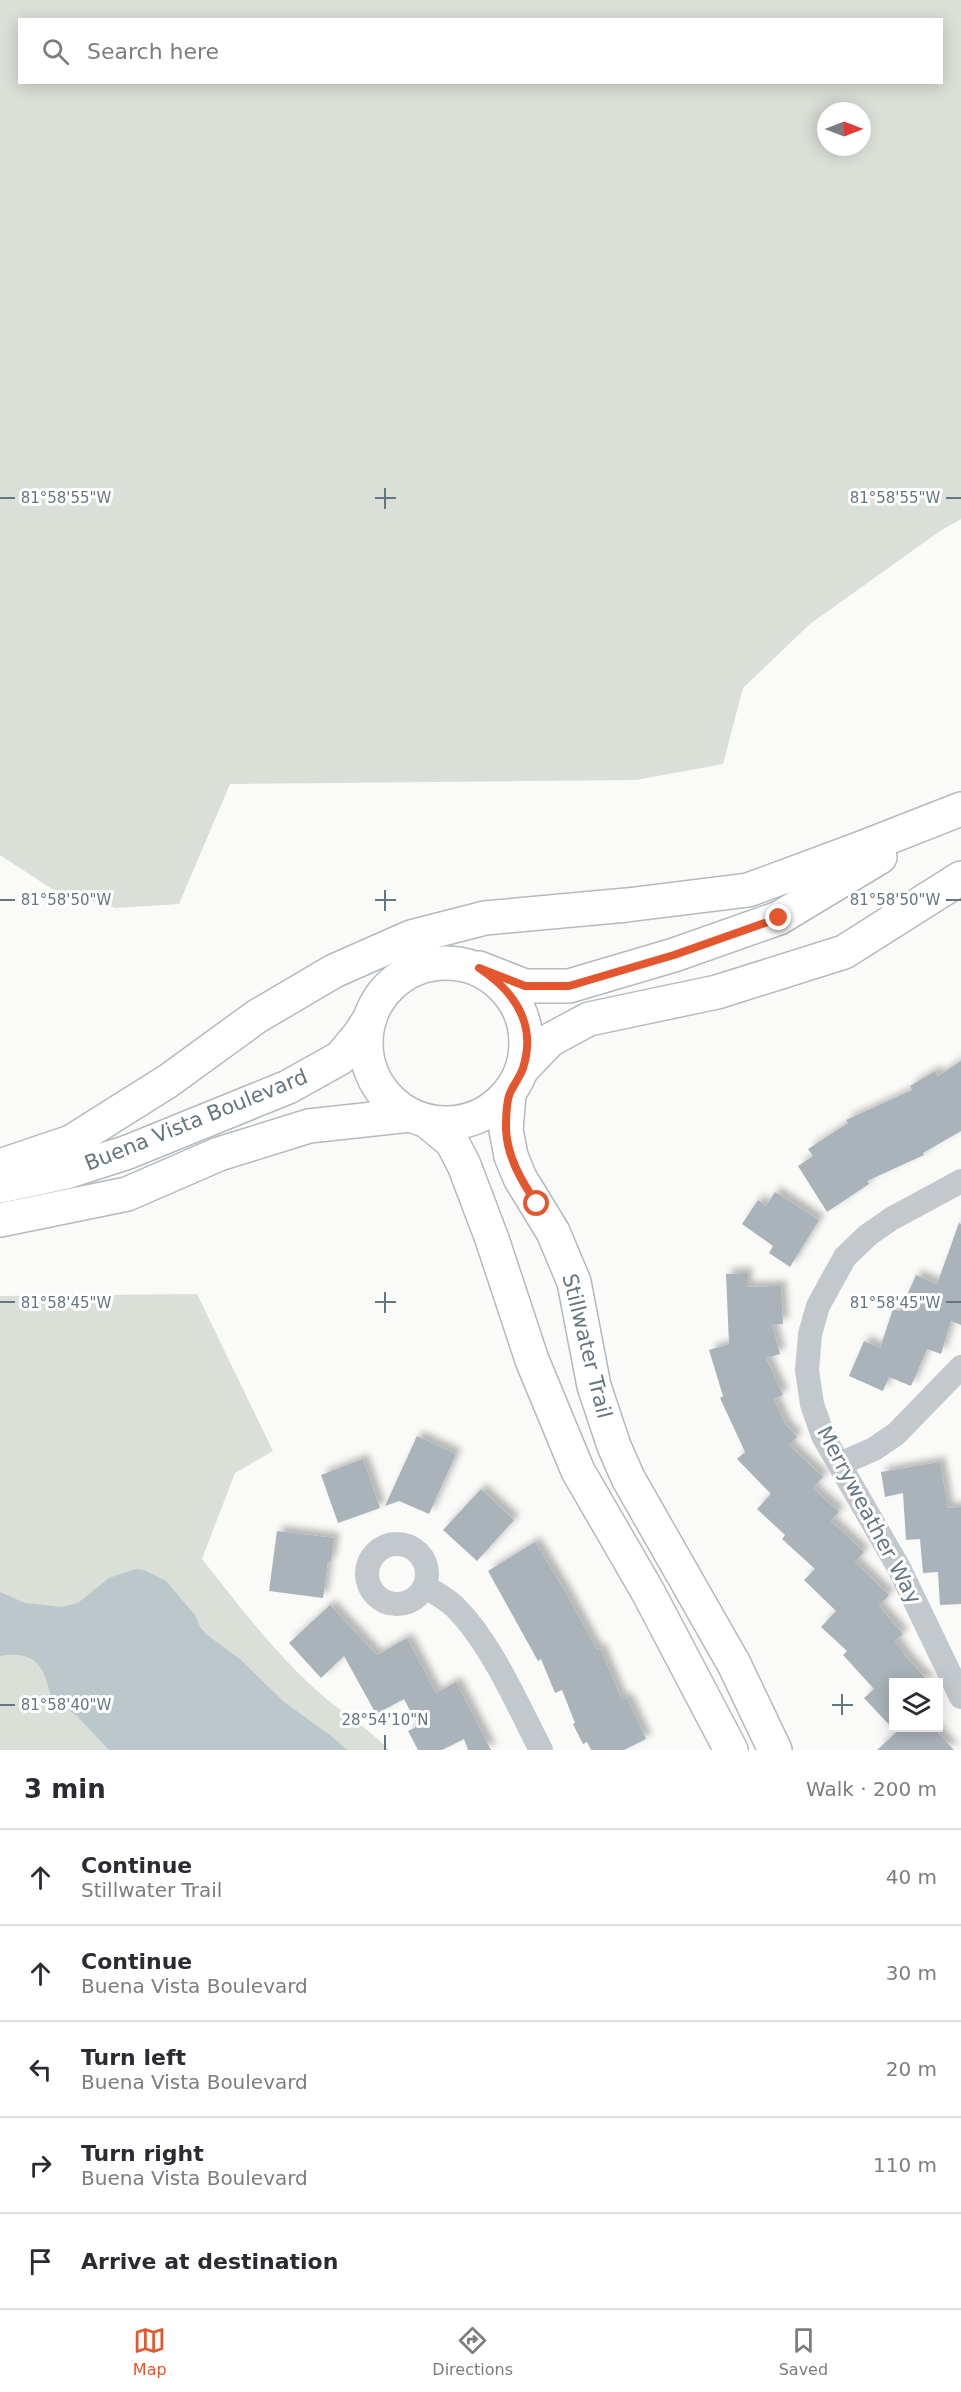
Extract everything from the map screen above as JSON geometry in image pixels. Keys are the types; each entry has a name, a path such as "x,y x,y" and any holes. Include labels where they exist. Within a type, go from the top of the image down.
{"main road":[{"name":"Buena Vista Boulevard","path":"418,1118 390,1101 375,1081 367,1057 366,1032 373,1008 387,987 406,972 430,963 454,962 479,968 525,986 569,986 674,955 779,918 961,809"},
{"path":"0,1166 71,1142 168,1081 256,1017 334,971 411,937 485,918 627,905 748,890 961,809"},
{"name":"Buena Vista Boulevard","path":"0,1220 127,1194 219,1154 309,1126 418,1118 444,1124 468,1120 489,1111 550,1040 589,1019 717,992 844,952 961,878"},
{"name":"Buena Vista Boulevard","path":"479,968 498,981 514,999 524,1021 527,1044 516,1081"},
{"name":"Buena Vista Boulevard","path":"0,1185 66,1172 128,1152 288,1087 340,1058 370,1018"},
{"name":"Stillwater Trail","path":"516,1081 506,1130 511,1156 520,1178 553,1233 574,1282 594,1386 615,1446 628,1478 734,1664 775,1750"},
{"path":"418,1118 452,1142 464,1165 496,1250 532,1360 578,1471 648,1592 731,1750"}],"street":[{"name":"Merryweather Way","path":"961,1181 891,1219 868,1235 845,1257 818,1306 810,1334 807,1370 812,1404 824,1436 899,1568 961,1697"},
{"path":"840,1464 874,1449 896,1434 961,1367"},
{"path":"425,1586 453,1605 469,1623 542,1750"}],"shaded area":[{"path":"0,0 961,0 961,519 940,531 810,624 743,688 723,764 636,780 230,784 179,904 116,908 52,889 0,855"},
{"path":"197,1294 273,1451 235,1473 202,1559 255,1626 284,1658 323,1696 389,1750 0,1750 0,1296"},
{"path":"136,1569 144,1570 166,1581 195,1615 206,1634 241,1660 284,1702 347,1750 109,1750 77,1716 51,1698 46,1678 37,1663 22,1656 0,1656 0,1592 25,1603 62,1607 78,1603 109,1578"}],"building":[{"path":"961,1061 961,1131 923,1153 924,1155 867,1181 869,1184 827,1212 798,1166 813,1156 808,1149 848,1123 846,1120 912,1090 910,1086 935,1071 938,1076"},
{"path":"775,1192 819,1220 790,1267 769,1253 773,1246 742,1224 758,1200 766,1206"},
{"path":"959,1223 961,1224 961,1325 951,1321 941,1354 927,1349 911,1386 889,1377 883,1391 849,1376 864,1341 880,1348 893,1309 900,1311 916,1275 937,1284"},
{"path":"747,1273 747,1287 781,1286 783,1324 772,1324 780,1354 766,1358 783,1395 774,1399 786,1425 797,1437 789,1445 823,1477 813,1488 839,1512 831,1521 864,1552 855,1562 889,1595 879,1606 903,1634 895,1641 902,1652 925,1678 889,1678 889,1725 864,1698 874,1689 843,1655 847,1651 821,1627 836,1611 804,1580 815,1569 782,1539 785,1535 757,1509 771,1494 737,1459 745,1452 720,1398 723,1396 709,1350 729,1344 726,1274"},
{"path":"417,1436 456,1454 429,1514 399,1501 385,1506"},
{"path":"363,1459 380,1508 338,1523 321,1475"},
{"path":"940,1462 948,1508 961,1507 961,1604 940,1605 938,1572 923,1573 920,1539 906,1540 903,1493 885,1497 881,1472"},
{"path":"481,1489 514,1520 477,1561 443,1530"},
{"path":"277,1531 334,1538 323,1598 269,1591"},
{"path":"535,1542 597,1650 600,1648 622,1700 627,1698 646,1739 624,1750 591,1750 587,1742 583,1744 573,1724 575,1723 562,1690 555,1693 541,1659 538,1661 488,1571"},
{"path":"330,1605 377,1655 407,1638 436,1693 456,1682 491,1750 468,1750 464,1739 442,1750 418,1750 408,1731 418,1726 404,1699 376,1714 344,1656 321,1678 289,1643"},
{"path":"897,1732 938,1732 954,1750 877,1750"}],"route":[{"path":"537,1204 520,1178 511,1156 506,1130 509,1094 523,1068 527,1044 524,1021 514,999 498,981 479,968 525,986 569,986 674,955 779,918"}]}
